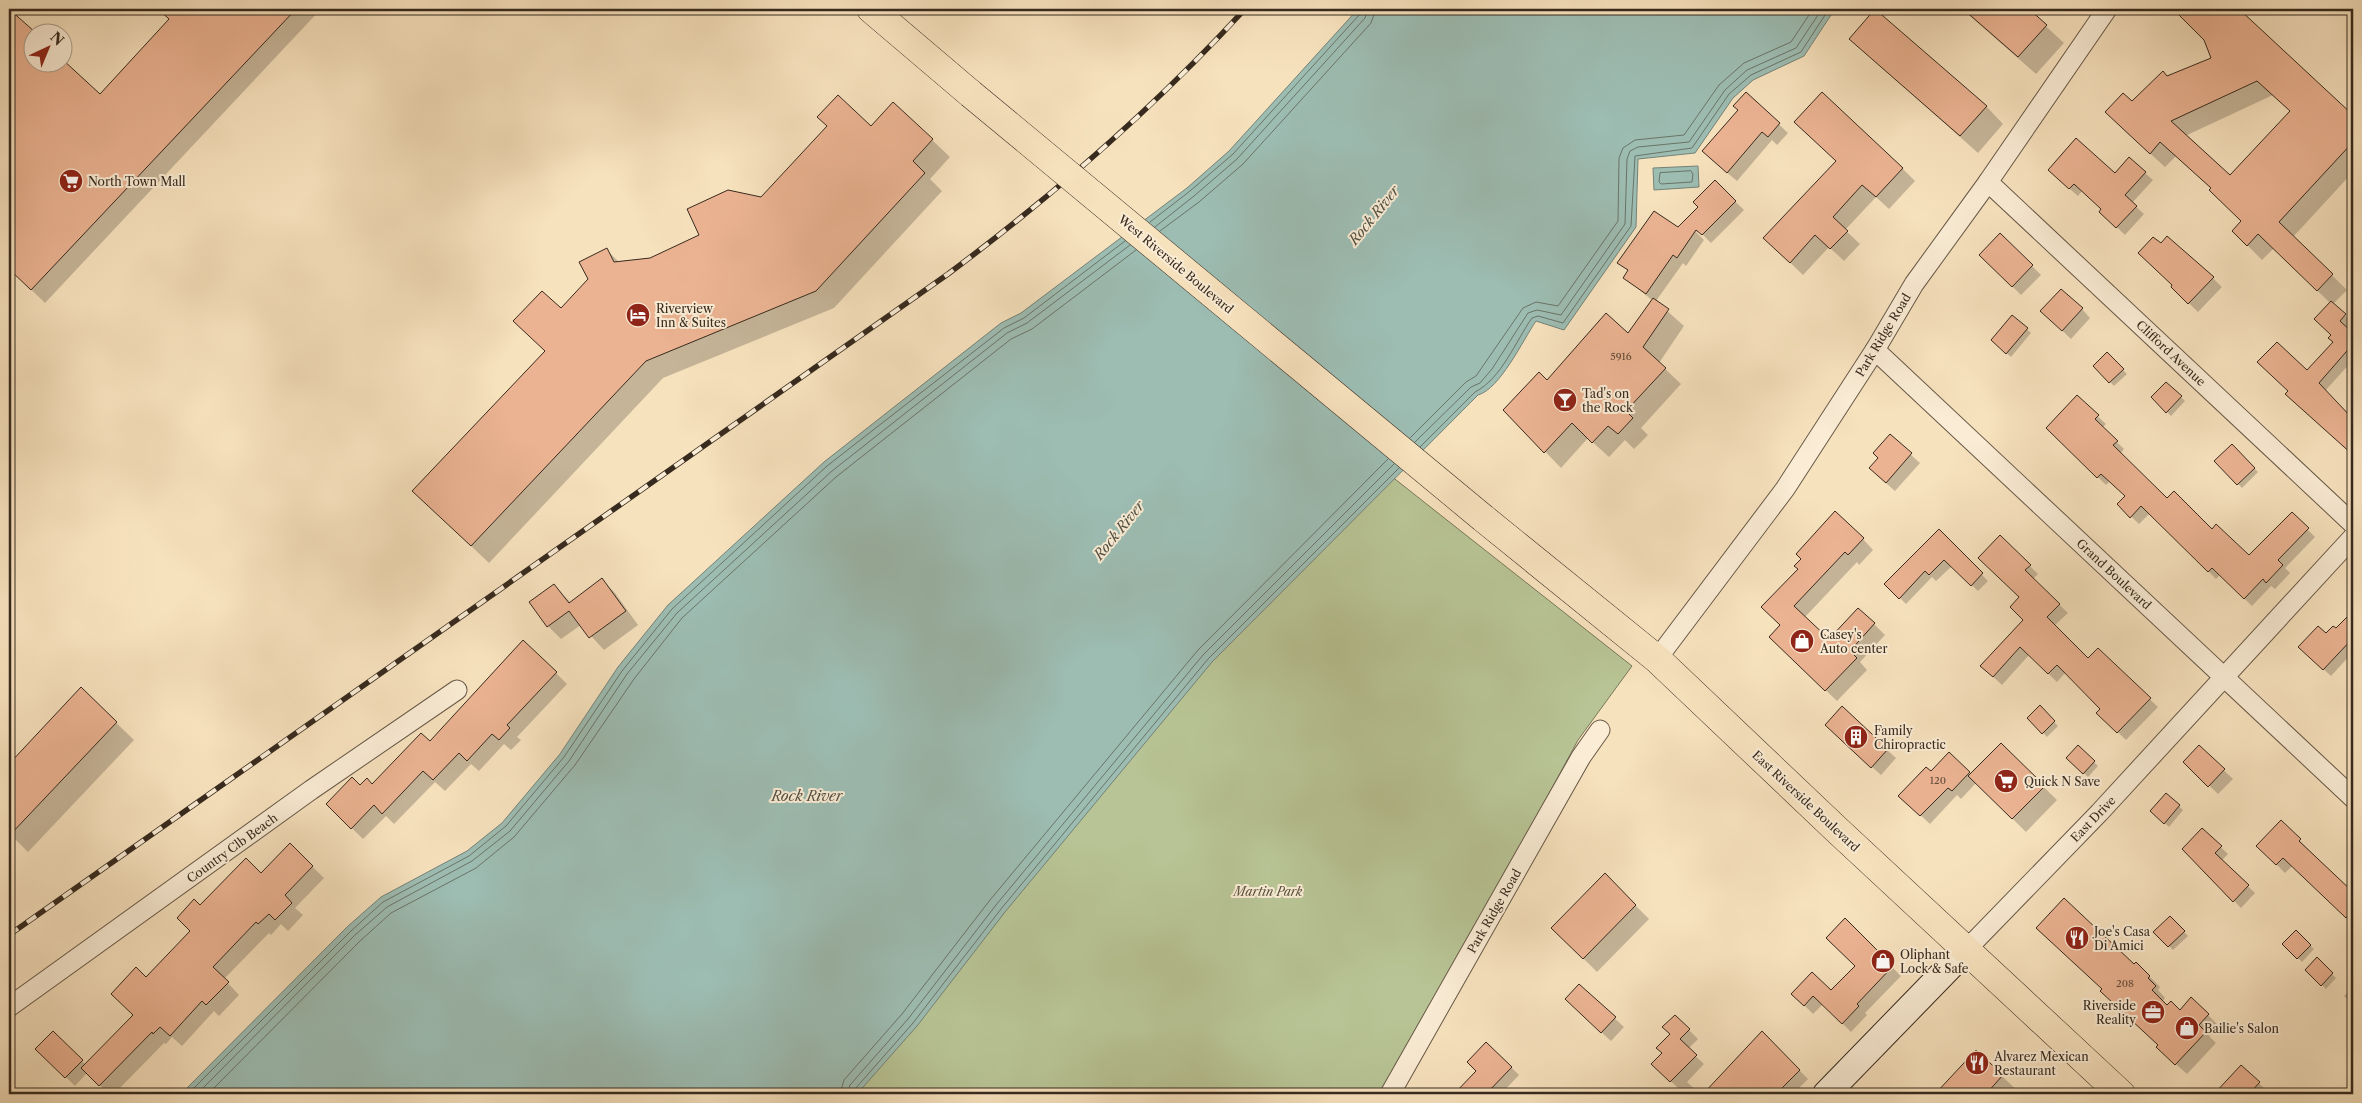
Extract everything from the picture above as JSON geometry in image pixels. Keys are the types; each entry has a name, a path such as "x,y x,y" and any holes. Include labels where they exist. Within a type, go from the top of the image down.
{"main road":[{"name":"West Riverside Boulevard","path":"871,9 1483,518"},
{"name":"East Riverside Boulevard","path":"1483,518 1657,659 2121,1094"}],"street":[{"name":"Park Ridge Road","path":"1657,659 1786,489 1914,284 1988,182 2107,9"},
{"name":"Clifford Avenue","path":"1988,182 2353,524"},
{"name":"Grand Boulevard","path":"1874,350 2353,798"},
{"name":"East Drive","path":"1826,1094 2099,813 2353,537"},
{"name":"Country Clb Beach","path":"9,1007 311,790 457,690"},
{"name":"Park Ridge Road","path":"1390,1094 1582,757 1600,730"}],"green space":[{"name":"Martin Park","path":"1386,472 1632,666 1578,740 1467,946 1381,1094 846,1094 1101,777"}],"water":[{"name":"Rock River","path":"1358,9 1835,9 1804,56 1753,80 1733,98 1695,153 1638,159 1636,227 1564,330 1536,321 1495,384 1478,395 1212,662 1005,912 917,1026 857,1094 181,1094 347,927 381,897 467,851 502,823 560,754 618,667 668,605 824,462 1001,323 1021,313 1187,188 1229,151"},
{"path":"1698,166 1699,187 1654,190 1653,168"}],"building":[{"name":"North Town Mall","path":"9,9 24,22 22,22 22,72 72,72 72,68 100,94 169,19 158,9 296,9 31,290 9,269"},
{"path":"1875,9 1987,106 1960,136 1849,39"},
{"path":"1963,9 2029,9 2047,25 2018,57"},
{"path":"2173,9 2239,9 2353,115 2353,142 2279,222 2333,274 2317,291 2258,234 2247,246 2232,231 2241,221 2209,190 2211,188 2160,142 2150,154 2105,112 2123,93 2132,101 2163,71 2167,76 2211,58 2204,40","holes":["2257,81 2290,111 2230,175 2171,121"]},
{"path":"1746,92 1780,123 1768,137 1762,132 1727,173 1702,151 1738,110 1733,106"},
{"path":"1822,92 1903,168 1876,197 1862,185 1833,217 1848,231 1830,249 1815,235 1790,263 1763,238 1836,161 1794,122"},
{"name":"Riverview Inn & Suites","path":"838,95 871,126 893,102 933,139 913,161 925,173 816,291 646,361 471,546 412,491 545,351 513,321 542,291 561,308 588,279 579,262 607,248 614,262 650,258 699,235 687,209 728,190 761,197 827,126 817,117"},
{"path":"2076,138 2115,173 2129,157 2146,172 2125,195 2137,206 2116,228 2099,212 2101,209 2074,184 2069,189 2048,170"},
{"path":"1715,180 1736,201 1702,235 1696,230 1677,258 1673,255 1646,294 1623,278 1628,270 1617,263 1654,211 1678,227 1698,207 1693,202"},
{"path":"2000,233 2033,265 2012,287 1979,255"},
{"path":"2167,236 2214,277 2188,304 2171,287 2172,285 2138,253 2153,237 2161,243"},
{"path":"2061,289 2083,308 2062,331 2040,311"},
{"name":"Tad's on the Rock","path":"1653,298 1669,309 1643,347 1666,368 1626,411 1633,418 1618,434 1608,426 1592,443 1572,423 1544,453 1503,410 1539,372 1547,380 1606,313 1628,333"},
{"path":"2331,301 2346,314 2340,321 2353,333 2353,344 2319,383 2353,419 2353,455 2285,394 2288,391 2257,362 2277,342 2307,370 2333,342 2328,338 2331,335 2314,319"},
{"path":"2012,315 2028,328 2006,354 1991,340"},
{"path":"2107,352 2124,369 2109,383 2093,366"},
{"path":"2166,382 2182,396 2166,413 2151,397"},
{"path":"2077,395 2099,415 2095,419 2118,441 2113,445 2167,498 2174,491 2212,529 2216,524 2249,555 2292,512 2309,528 2278,560 2283,565 2266,583 2263,579 2244,599 2212,568 2208,572 2141,506 2130,518 2117,504 2125,496 2101,474 2097,478 2046,428"},
{"path":"1890,434 1912,453 1886,483 1869,468 1878,458 1873,453"},
{"path":"2232,444 2255,468 2237,485 2214,461"},
{"path":"1835,511 1864,538 1848,555 1845,552 1794,606 1829,639 1858,608 1875,623 1850,651 1857,658 1825,691 1769,637 1780,625 1761,607 1798,569 1794,566 1801,559 1796,554"},
{"path":"1939,529 1983,573 1971,586 1944,560 1929,575 1925,571 1899,599 1884,584"},
{"path":"2000,535 2031,565 2025,570 2060,604 2047,617 2088,658 2098,648 2151,698 2117,733 2096,713 2100,709 2057,665 2048,674 2020,647 1993,677 1980,666 2023,620 2010,607 2019,597 1978,558"},
{"path":"602,578 626,611 589,638 569,611 547,627 529,602 554,584 569,603"},
{"path":"2353,611 2353,638 2323,670 2298,647 2318,626 2326,633 2333,626 2336,628"},
{"path":"523,640 557,672 507,725 510,728 499,740 492,734 467,761 459,753 433,780 423,771 382,814 374,805 351,829 326,804 352,777 360,785 367,778 372,784 421,733 430,741"},
{"path":"81,687 117,722 9,836 9,764"},
{"path":"2040,705 2055,721 2042,734 2027,718"},
{"name":"Family Chiropractic","path":"1842,706 1888,749 1871,768 1825,725"},
{"name":"Quick N Save","path":"2001,743 2045,786 2012,819 1968,776"},
{"path":"2078,745 2095,761 2083,774 2066,758"},
{"path":"2199,745 2225,769 2208,787 2183,762"},
{"path":"1949,752 1970,772 1952,791 1948,788 1920,816 1898,796 1926,767 1931,771"},
{"path":"2166,793 2180,805 2164,824 2150,811"},
{"path":"2281,820 2301,839 2299,841 2353,892 2353,909 2346,918 2283,858 2276,865 2256,846"},
{"path":"2202,828 2222,846 2215,853 2249,885 2233,902 2182,849"},
{"path":"290,843 313,866 285,895 292,903 275,920 269,914 258,924 256,922 213,967 229,982 206,1005 202,1001 170,1036 160,1027 153,1034 152,1032 99,1086 81,1068 133,1015 111,994 136,967 146,977 190,931 177,918 194,899 200,905 246,858 261,873"},
{"path":"1605,873 1636,905 1583,959 1551,928"},
{"path":"2064,898 2134,964 2136,962 2150,976 2148,978 2156,986 2152,990 2167,1005 2171,1001 2180,1010 2191,997 2209,1014 2199,1025 2206,1032 2175,1065 2156,1047 2158,1045 2100,991 2102,989 2036,928"},
{"path":"2170,916 2185,931 2168,947 2153,932"},
{"path":"1845,918 1893,966 1857,1004 1859,1006 1842,1024 1813,996 1804,1006 1791,994 1812,972 1831,990 1855,966 1826,938"},
{"path":"2296,930 2311,945 2297,959 2282,944"},
{"path":"2317,957 2333,973 2321,986 2305,970"},
{"path":"1579,984 1616,1017 1601,1033 1565,999"},
{"path":"1675,1015 1690,1029 1680,1039 1697,1055 1670,1082 1651,1064 1662,1053 1656,1048 1670,1034 1662,1027"},
{"path":"53,1031 83,1060 65,1078 35,1049"},
{"path":"1762,1031 1800,1070 1776,1094 1703,1094"},
{"path":"1486,1042 1512,1067 1486,1094 1454,1094 1476,1071 1467,1062"},
{"name":"Alvarez Mexican Restaurant","path":"1976,1050 2003,1075 1986,1094 1935,1094"},
{"path":"2241,1065 2260,1082 2249,1094 2214,1094"}],"railway":[{"path":"9,935 948,274 1027,213 1140,115 1245,9"}],"place":[{"name":"North Town Mall","path":"71,181"},
{"name":"Riverview Inn & Suites","path":"638,315"},
{"name":"Tad's on the Rock","path":"1565,400"},
{"name":"Casey's Auto center","path":"1802,641"},
{"name":"Family Chiropractic","path":"1856,737"},
{"name":"Quick N Save","path":"2006,781"},
{"name":"Joe's Casa Di Amici","path":"2077,938"},
{"name":"Oliphant Lock & Safe","path":"1883,961"},
{"name":"Riverside Reality","path":"2153,1012"},
{"name":"Bailie's Salon","path":"2187,1028"},
{"name":"Alvarez Mexican Restaurant","path":"1977,1063"}]}
